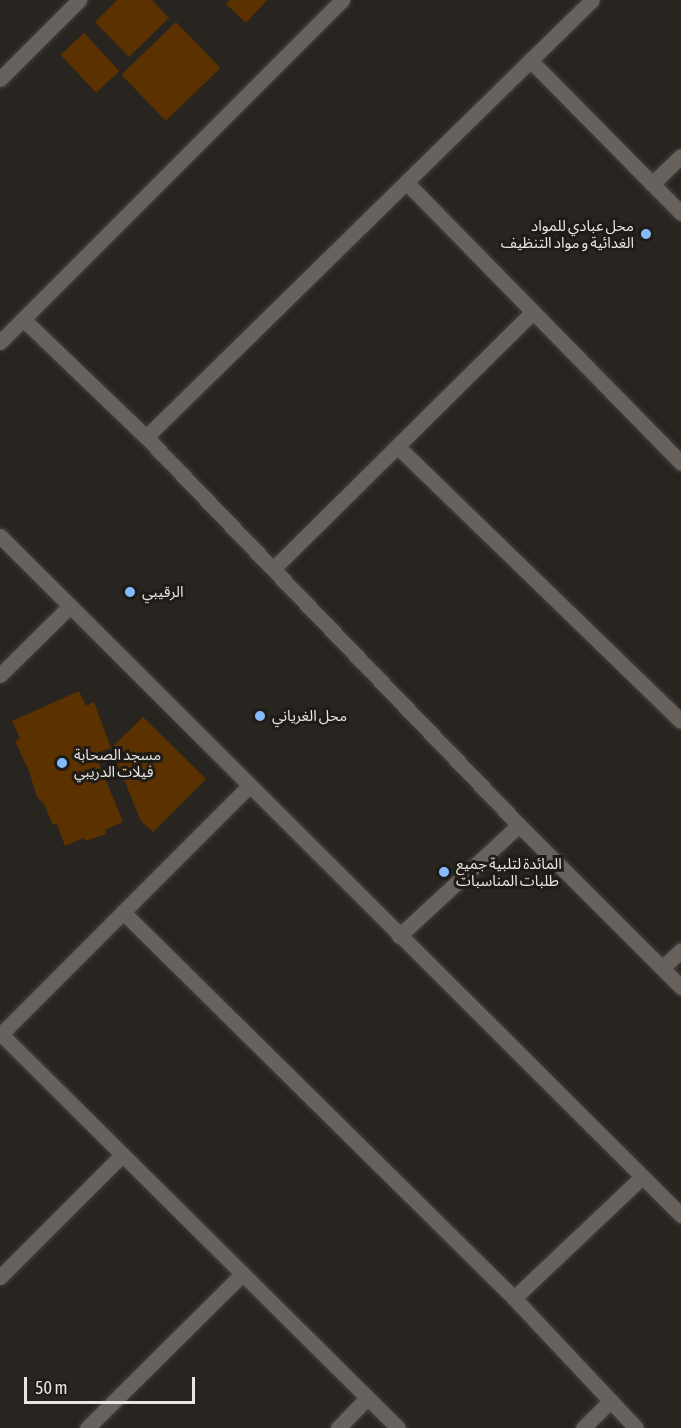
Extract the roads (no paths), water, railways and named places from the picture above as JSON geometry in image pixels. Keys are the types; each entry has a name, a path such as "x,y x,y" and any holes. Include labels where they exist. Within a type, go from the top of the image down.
{"street":[{"path":"0,79 79,0"},
{"path":"0,342 342,0"},
{"path":"146,437 592,0"},
{"path":"530,60 681,213"},
{"path":"652,184 681,156"},
{"path":"406,182 681,463"},
{"path":"273,568 533,312"},
{"path":"23,320 146,437 519,825 681,987"},
{"path":"397,446 681,721"},
{"path":"0,536 681,1215"},
{"path":"0,675 70,606"},
{"path":"249,786 0,1035 398,1428"},
{"path":"399,936 519,825"},
{"path":"123,912 514,1298 609,1402 636,1428"},
{"path":"662,968 681,950"},
{"path":"0,1277 122,1155"},
{"path":"514,1298 642,1177"},
{"path":"87,1428 241,1275"},
{"path":"338,1428 367,1398"},
{"path":"583,1428 609,1402"}],"place":[{"name":"محل عبادي للمواد الغدائية و مواد التنظيف","path":"646,234"},
{"name":"الرقيبي","path":"130,592"},
{"name":"محل الغرياني","path":"260,716"},
{"name":"مسجد الصحابة فيلات الدريبي","path":"62,763"},
{"name":"المائدة لتلبية جميع طلبات المناسبات","path":"444,872"}]}
